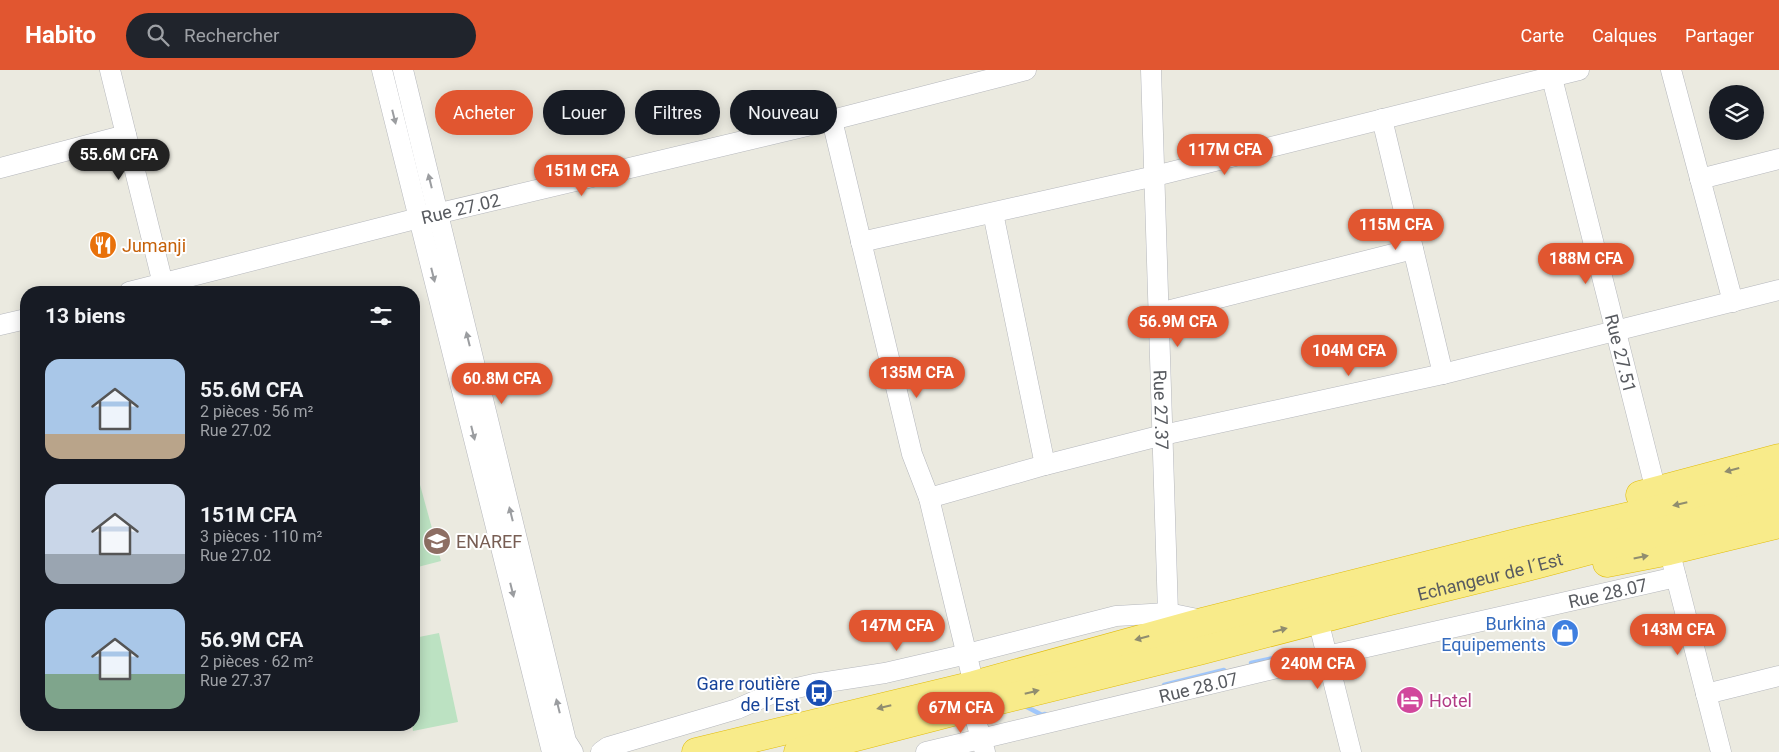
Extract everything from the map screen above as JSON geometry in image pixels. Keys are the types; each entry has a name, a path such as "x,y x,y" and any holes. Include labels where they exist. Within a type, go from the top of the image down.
{"highway":[{"path":"1353,584 1485,540 1779,458"},
{"name":"Echangeur de l´Est","path":"973,696 1170,622 1206,621 1522,542 1779,481"},
{"name":"Echangeur de l´Est","path":"973,696 1199,651 1779,500"},
{"path":"1386,602 1463,590 1669,551 1779,524"},
{"path":"696,752 973,696"},
{"path":"798,752 973,696"}],"street":[{"path":"110,70 163,284"},
{"path":"382,70 428,216 566,741 573,752"},
{"path":"403,70 428,216 552,752"},
{"name":"Rue 27.02","path":"837,119 1026,70"},
{"name":"Rue 27.37","path":"1151,70 1170,622"},
{"path":"861,242 1155,176 1382,119 1551,73 1579,70"},
{"path":"1671,70 1733,302"},
{"name":"Rue 27.51","path":"1551,73 1656,491"},
{"path":"1382,119 1444,374"},
{"path":"0,168 126,135"},
{"name":"Rue 27.02","path":"154,286 428,216 769,135"},
{"path":"836,135 912,454 929,498 967,654 983,746"},
{"path":"1700,179 1779,159"},
{"path":"993,212 1045,465"},
{"path":"1159,313 1413,249"},
{"path":"929,498 1045,465 1163,435 1444,374 1779,290"},
{"path":"0,324 20,320"},
{"path":"1669,551 1721,752"},
{"name":"Rue 28.07","path":"926,752 983,746 1328,656 1676,577"},
{"path":"601,752 608,747 738,709 771,694 814,684 885,673 1116,616 1170,622"},
{"path":"1318,620 1352,752"},
{"path":"1706,694 1779,676"}],"green space":[{"path":"420,485 441,561 420,566"},
{"path":"439,633 458,722 420,730 420,637"}],"waterway":[{"path":"1251,663 1304,651"},
{"path":"1164,685 1224,670"},
{"path":"1023,705 1042,715 1045,714"}],"place":[{"name":"Jumanji","path":"103,245"},
{"name":"ENAREF","path":"437,541"},
{"name":"Burkina Equipements","path":"1565,633"},
{"name":"Gare routière de l´Est","path":"819,693"},
{"name":"Hotel","path":"1410,700"}]}
